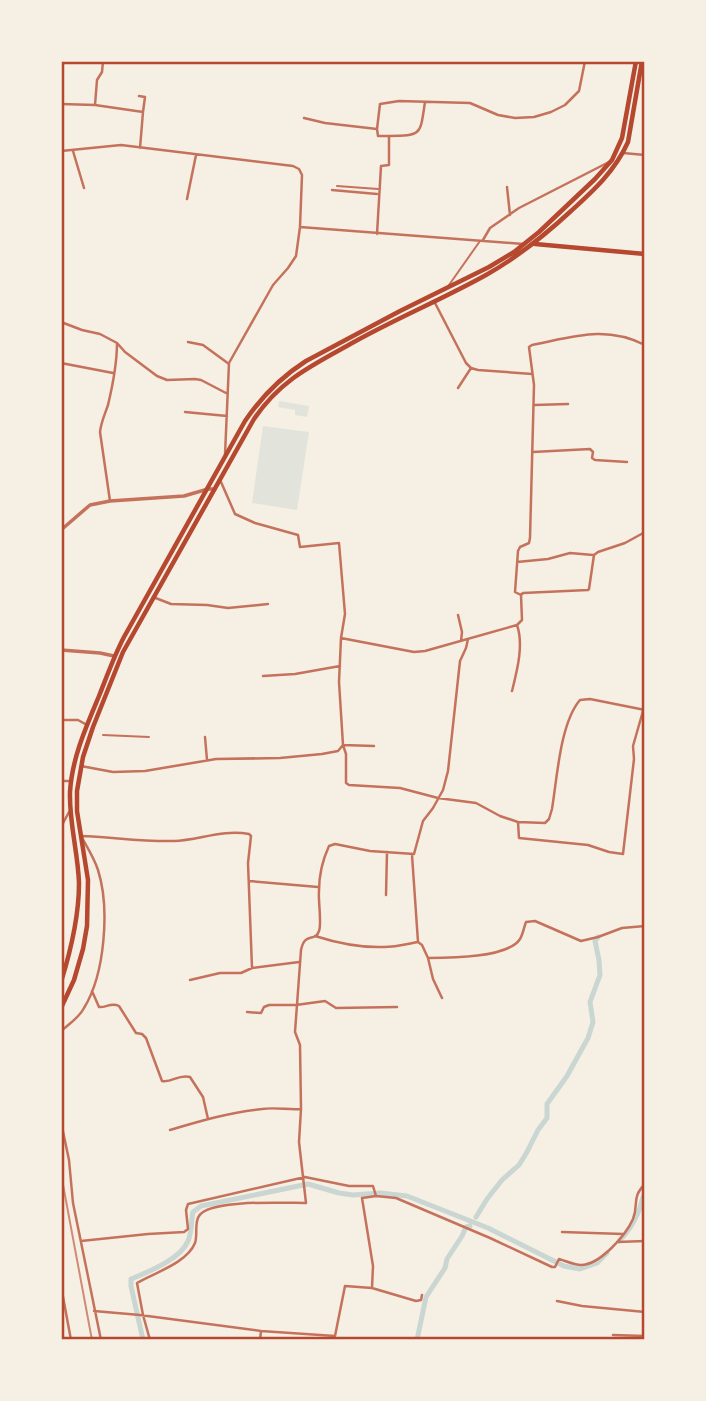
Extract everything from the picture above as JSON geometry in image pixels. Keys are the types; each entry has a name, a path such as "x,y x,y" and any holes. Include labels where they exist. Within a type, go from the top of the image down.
{"main road":[{"path":"61,1008 74,980 83,948 89,906 77,792 90,726 114,656 253,409 270,389 320,353 489,267 539,232 586,189 612,160 622,138 636,61"},
{"path":"61,982 76,924 79,881 70,809 75,759 123,652 254,419 278,390 311,365 485,275 535,244 599,186 613,169 628,142 642,61"},
{"path":"535,244 644,254"}],"street":[{"path":"95,105 97,80 102,72 103,61"},
{"path":"425,102 421,128 417,133 411,136 378,136 380,104 399,101 470,103 498,115 515,118 534,117 551,112 565,105 579,91 585,61"},
{"path":"139,96 145,97 140,148"},
{"path":"61,104 95,105 143,112"},
{"path":"304,118 377,129"},
{"path":"377,233 381,166 389,165 389,136"},
{"path":"61,151 121,145 293,166 299,169 302,175 296,256 273,285 229,364 224,459"},
{"path":"73,151 84,188"},
{"path":"623,153 645,155"},
{"path":"187,199 196,155"},
{"path":"446,288 490,228 533,200 612,160"},
{"path":"337,186 379,192"},
{"path":"507,187 510,215"},
{"path":"332,190 379,192"},
{"path":"300,227 535,244"},
{"path":"644,254 645,238"},
{"path":"434,301 471,368 533,374"},
{"path":"61,322 100,334 117,343 157,376 167,380 201,380 227,393"},
{"path":"521,595 516,592 517,562 519,548 529,543 530,538 533,452 534,385 529,347 594,333 619,335 645,345"},
{"path":"188,342 203,345 229,364"},
{"path":"110,501 100,432 110,399 117,361 117,343"},
{"path":"61,363 114,373"},
{"path":"458,388 471,368"},
{"path":"534,404 568,404"},
{"path":"185,412 227,416"},
{"path":"533,452 590,449 595,460 627,462"},
{"path":"220,481 235,514 298,535 300,547 340,543 345,614 339,682 346,783 349,785 400,788 438,798 476,803 518,822 545,823 549,820 563,739 574,707 580,700 590,699 644,710 633,746 634,759 623,853 588,845 519,838 518,822"},
{"path":"61,530 90,505 184,496 215,489"},
{"path":"517,562 548,559 570,553 594,555 645,533"},
{"path":"521,595 527,592 588,590 594,555"},
{"path":"341,638 414,652 425,651 517,625 522,620 521,595"},
{"path":"153,597 171,604 228,608 268,604"},
{"path":"458,615 461,641"},
{"path":"512,691 521,635 517,625"},
{"path":"418,942 412,855 423,821 443,790 448,771 460,661 468,639"},
{"path":"61,650 114,656"},
{"path":"263,676 295,674 340,666"},
{"path":"61,720 78,720 90,726"},
{"path":"103,735 149,737"},
{"path":"205,737 207,760"},
{"path":"343,745 374,746"},
{"path":"81,766 113,772 145,771 207,760 280,758 338,751 343,745"},
{"path":"61,780 71,782"},
{"path":"61,827 70,809"},
{"path":"61,1031 83,1010 92,991 104,940 102,888 98,871 81,836 166,841 219,833 246,833 251,836 248,858 252,968"},
{"path":"150,1340 142,1315 137,1283 191,1251 196,1239 198,1217 201,1214 217,1206 232,1204 306,1203 299,1142 300,1045 295,1032 296,1006 303,941 315,936 320,930 318,887 329,846 335,844 412,855"},
{"path":"386,895 387,852"},
{"path":"249,881 318,887"},
{"path":"428,958 472,957 501,951 520,939 526,922 535,921 581,941 612,931 645,926"},
{"path":"315,936 339,943 371,947 418,942 422,944 442,998"},
{"path":"190,980 219,973 241,973 252,968 300,962"},
{"path":"92,991 99,1007 112,1004 119,1006 136,1032 146,1038 162,1081 181,1076 190,1077 203,1097 208,1119"},
{"path":"247,1012 261,1013 264,1007 269,1005 296,1006 325,1001 336,1008 397,1007"},
{"path":"170,1130 208,1119 265,1108 301,1109"},
{"path":"61,1122 69,1160 73,1203 101,1340"},
{"path":"81,1241 184,1232 188,1229 188,1204 303,1178 316,1178 349,1186 373,1186 375,1193"},
{"path":"372,1288 373,1266 362,1198 375,1193 396,1198 549,1266 556,1266 559,1260 584,1265 600,1257 617,1242 634,1216 638,1192 645,1184"},
{"path":"562,1232 623,1234"},
{"path":"617,1242 645,1241"},
{"path":"61,1286 71,1340"},
{"path":"94,1311 261,1331 335,1336 345,1286 372,1288 416,1301 421,1300 422,1295"},
{"path":"556,1301 645,1312"},
{"path":"260,1340 261,1331"},
{"path":"613,1335 645,1336"}],"shaded area":[{"path":"279,401 309,406 307,417 295,415 295,410 278,407"},
{"path":"263,426 309,432 297,510 252,503"}],"waterway":[{"path":"476,1217 502,1180 519,1165 547,1118 547,1104 567,1076 588,1038 593,1022 590,1002 600,975 595,941 598,937"},
{"path":"143,1340 131,1279 179,1254 188,1241 193,1212 201,1206 308,1184 353,1195 380,1193 407,1196 488,1228 564,1266 580,1269 597,1263 607,1253"},
{"path":"619,1241 634,1221 645,1195"},
{"path":"417,1340 426,1297 445,1268 447,1259 466,1227 470,1226"}],"railway":[{"path":"61,1174 92,1340"}]}
